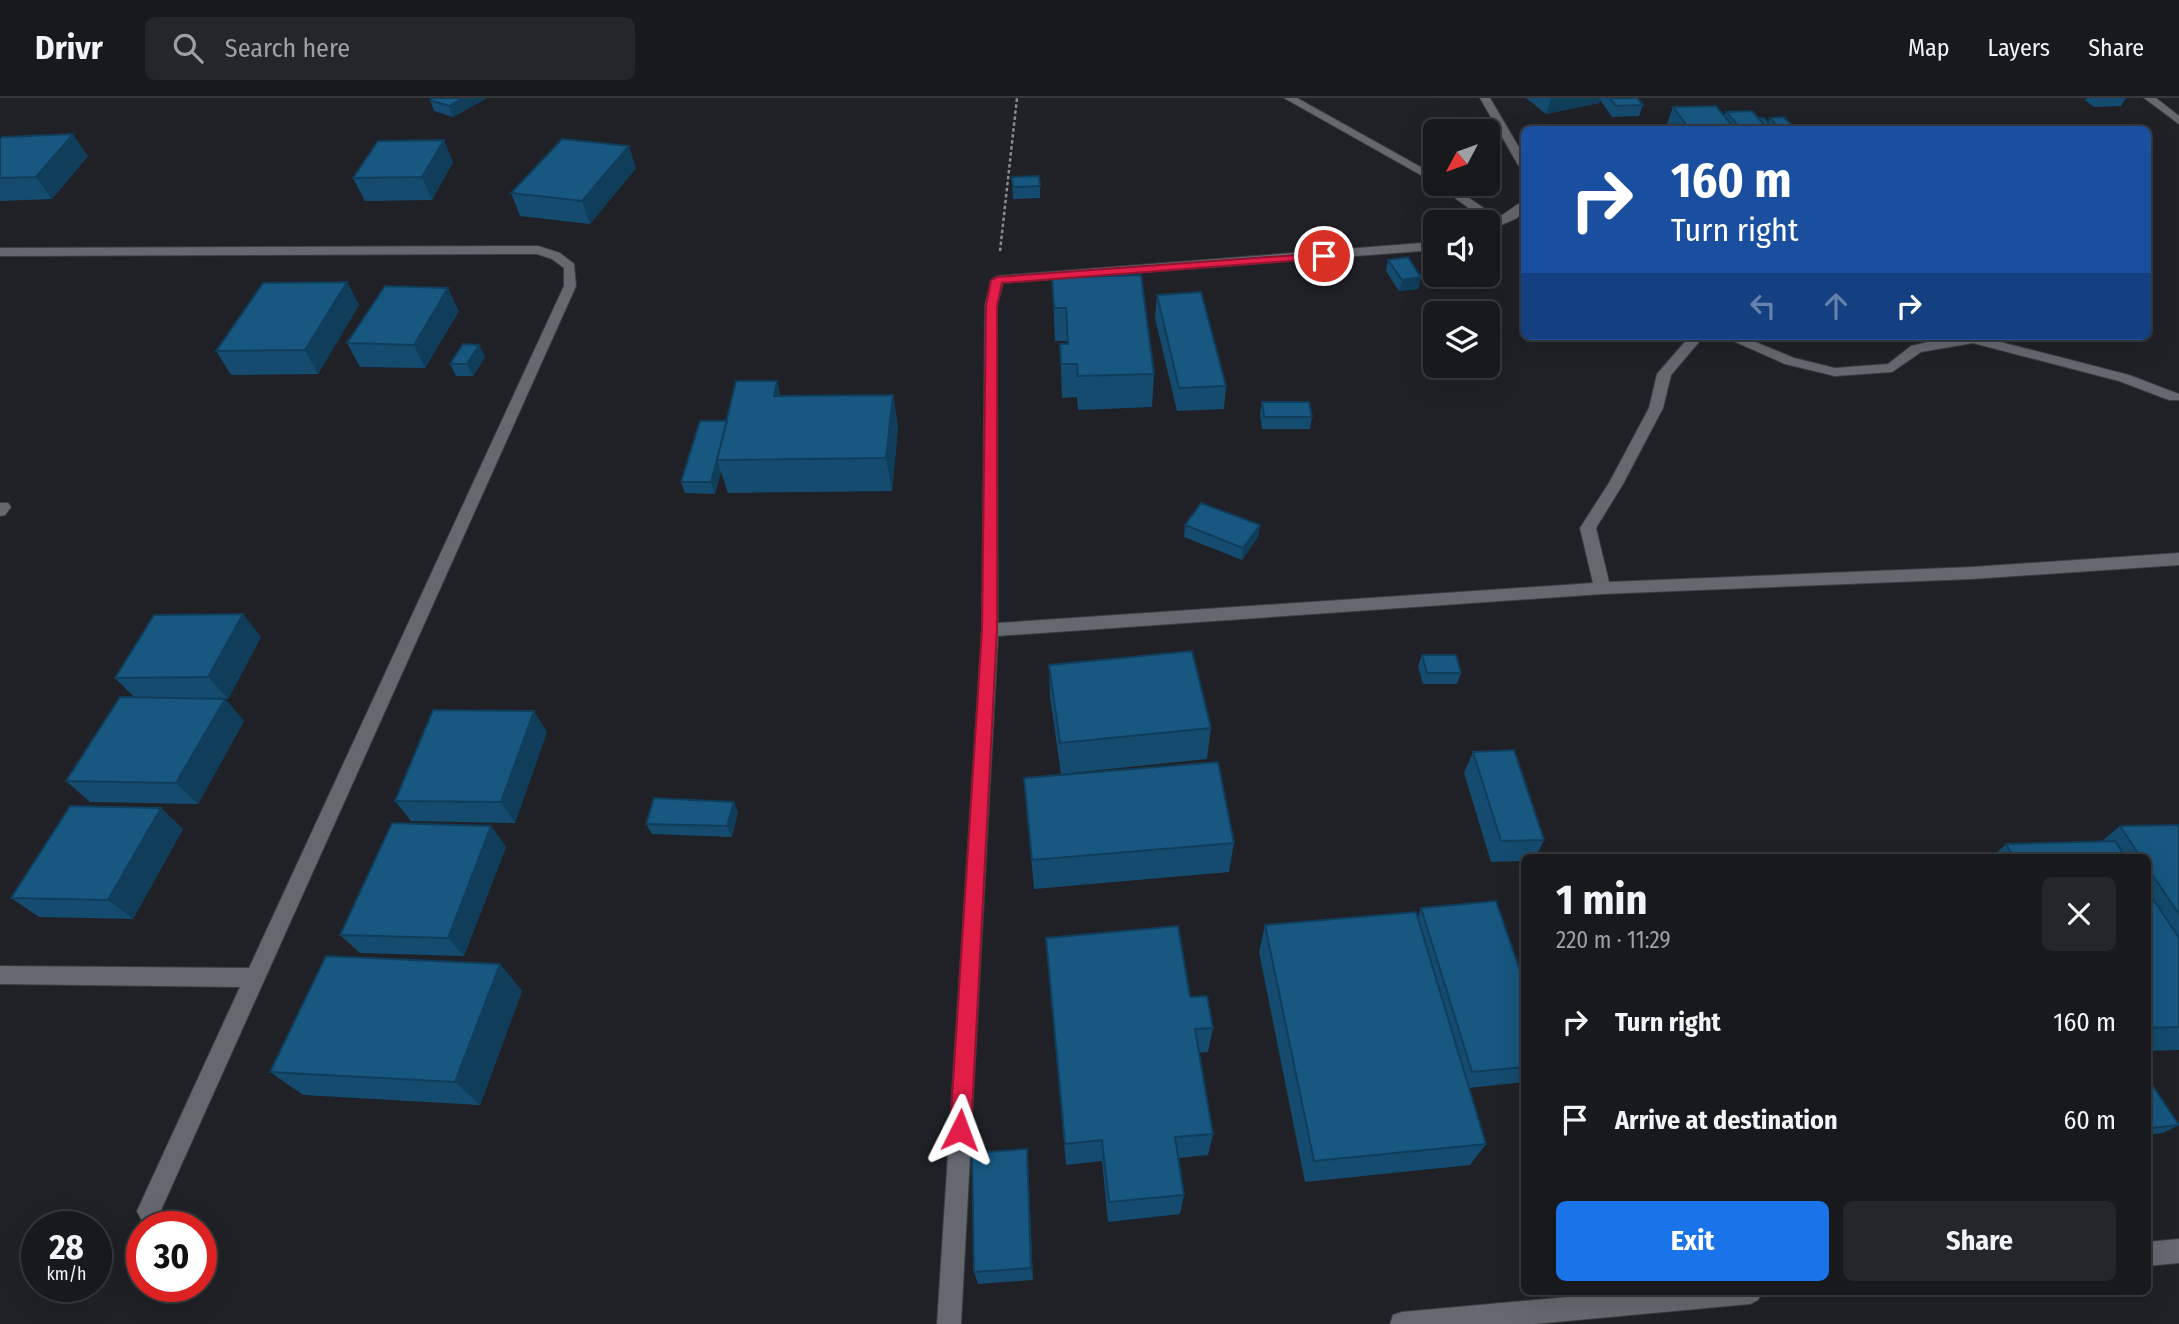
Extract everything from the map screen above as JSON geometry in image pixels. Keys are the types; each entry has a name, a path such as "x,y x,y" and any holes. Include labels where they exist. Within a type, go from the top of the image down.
{"street":[{"path":"1289,98 1423,173"},
{"path":"1485,98 1521,160"},
{"path":"2149,98 2179,121"},
{"path":"1456,196 1473,210"},
{"path":"1500,220 1521,206"},
{"path":"949,1324 990,630 992,306 997,280 1423,247"},
{"path":"0,252 538,250 556,256 570,267 570,286 149,1211"},
{"path":"1602,588 1588,527 1616,484 1656,408 1664,374 1694,340"},
{"path":"1739,340 1790,361 1835,372 1892,368 1916,349 1964,340"},
{"path":"1977,340 2124,378 2174,397"},
{"path":"990,630 1602,588 1958,573 2179,559"},
{"path":"0,975 254,978"},
{"path":"2151,1254 2179,1251"},
{"path":"1402,1324 1717,1295"}],"path":[{"path":"997,280 1017,98"}],"building":[{"path":"463,98 449,106 430,100"},
{"path":"1610,98 1637,98 1643,105 1616,106"},
{"path":"1716,106 1733,126 1687,126 1673,107"},
{"path":"1752,111 1765,126 1738,126 1726,112"},
{"path":"1784,117 1792,126 1777,126 1770,118"},
{"path":"1759,118 1764,118 1771,126 1766,126"},
{"path":"73,134 36,177 0,178 2,137"},
{"path":"562,139 629,146 582,201 511,193"},
{"path":"444,140 422,177 353,178 378,141"},
{"path":"1039,176 1040,186 1013,187 1012,177"},
{"path":"1408,257 1421,277 1402,280 1388,260"},
{"path":"1141,275 1154,374 1078,376 1077,364 1061,364 1060,344 1068,344 1066,308 1054,308 1052,278"},
{"path":"347,282 305,350 216,351 263,283"},
{"path":"385,286 448,288 414,345 347,343"},
{"path":"1201,292 1226,386 1179,388 1157,295"},
{"path":"463,344 479,345 467,364 450,364"},
{"path":"736,381 777,381 774,396 893,395 886,458 717,460"},
{"path":"1262,402 1309,402 1312,417 1264,417"},
{"path":"700,421 727,421 711,482 681,482"},
{"path":"1201,503 1260,525 1243,548 1185,525"},
{"path":"243,614 208,677 115,678 154,615"},
{"path":"1192,651 1211,728 1060,743 1049,665"},
{"path":"1422,655 1456,655 1461,673 1427,673"},
{"path":"120,697 225,699 176,783 66,781"},
{"path":"433,710 534,711 501,802 395,801"},
{"path":"1514,750 1544,840 1501,841 1473,752"},
{"path":"1218,762 1234,843 1032,860 1024,778"},
{"path":"654,798 734,802 727,826 646,824"},
{"path":"70,806 161,808 108,900 11,898"},
{"path":"392,823 491,826 448,938 340,935"},
{"path":"2179,825 2179,914 2151,873 2151,854 2138,854 2120,826"},
{"path":"2115,841 2123,854 2012,854 2006,844"},
{"path":"2151,896 2179,938 2179,1027 2151,1028"},
{"path":"1496,901 1521,973 1521,1067 1472,1072 1421,908"},
{"path":"1416,912 1486,1144 1314,1161 1265,925"},
{"path":"1178,926 1190,997 1207,996 1213,1028 1195,1029 1213,1134 1175,1137 1184,1195 1109,1202 1102,1140 1065,1144 1046,938"},
{"path":"326,956 500,964 455,1082 270,1072"},
{"path":"2151,1083 2179,1125 2151,1128"},
{"path":"1027,1149 1031,1268 974,1272 972,1153"}],"route":[{"path":"960,1130 990,630 992,306 997,280 1324,256"}]}
